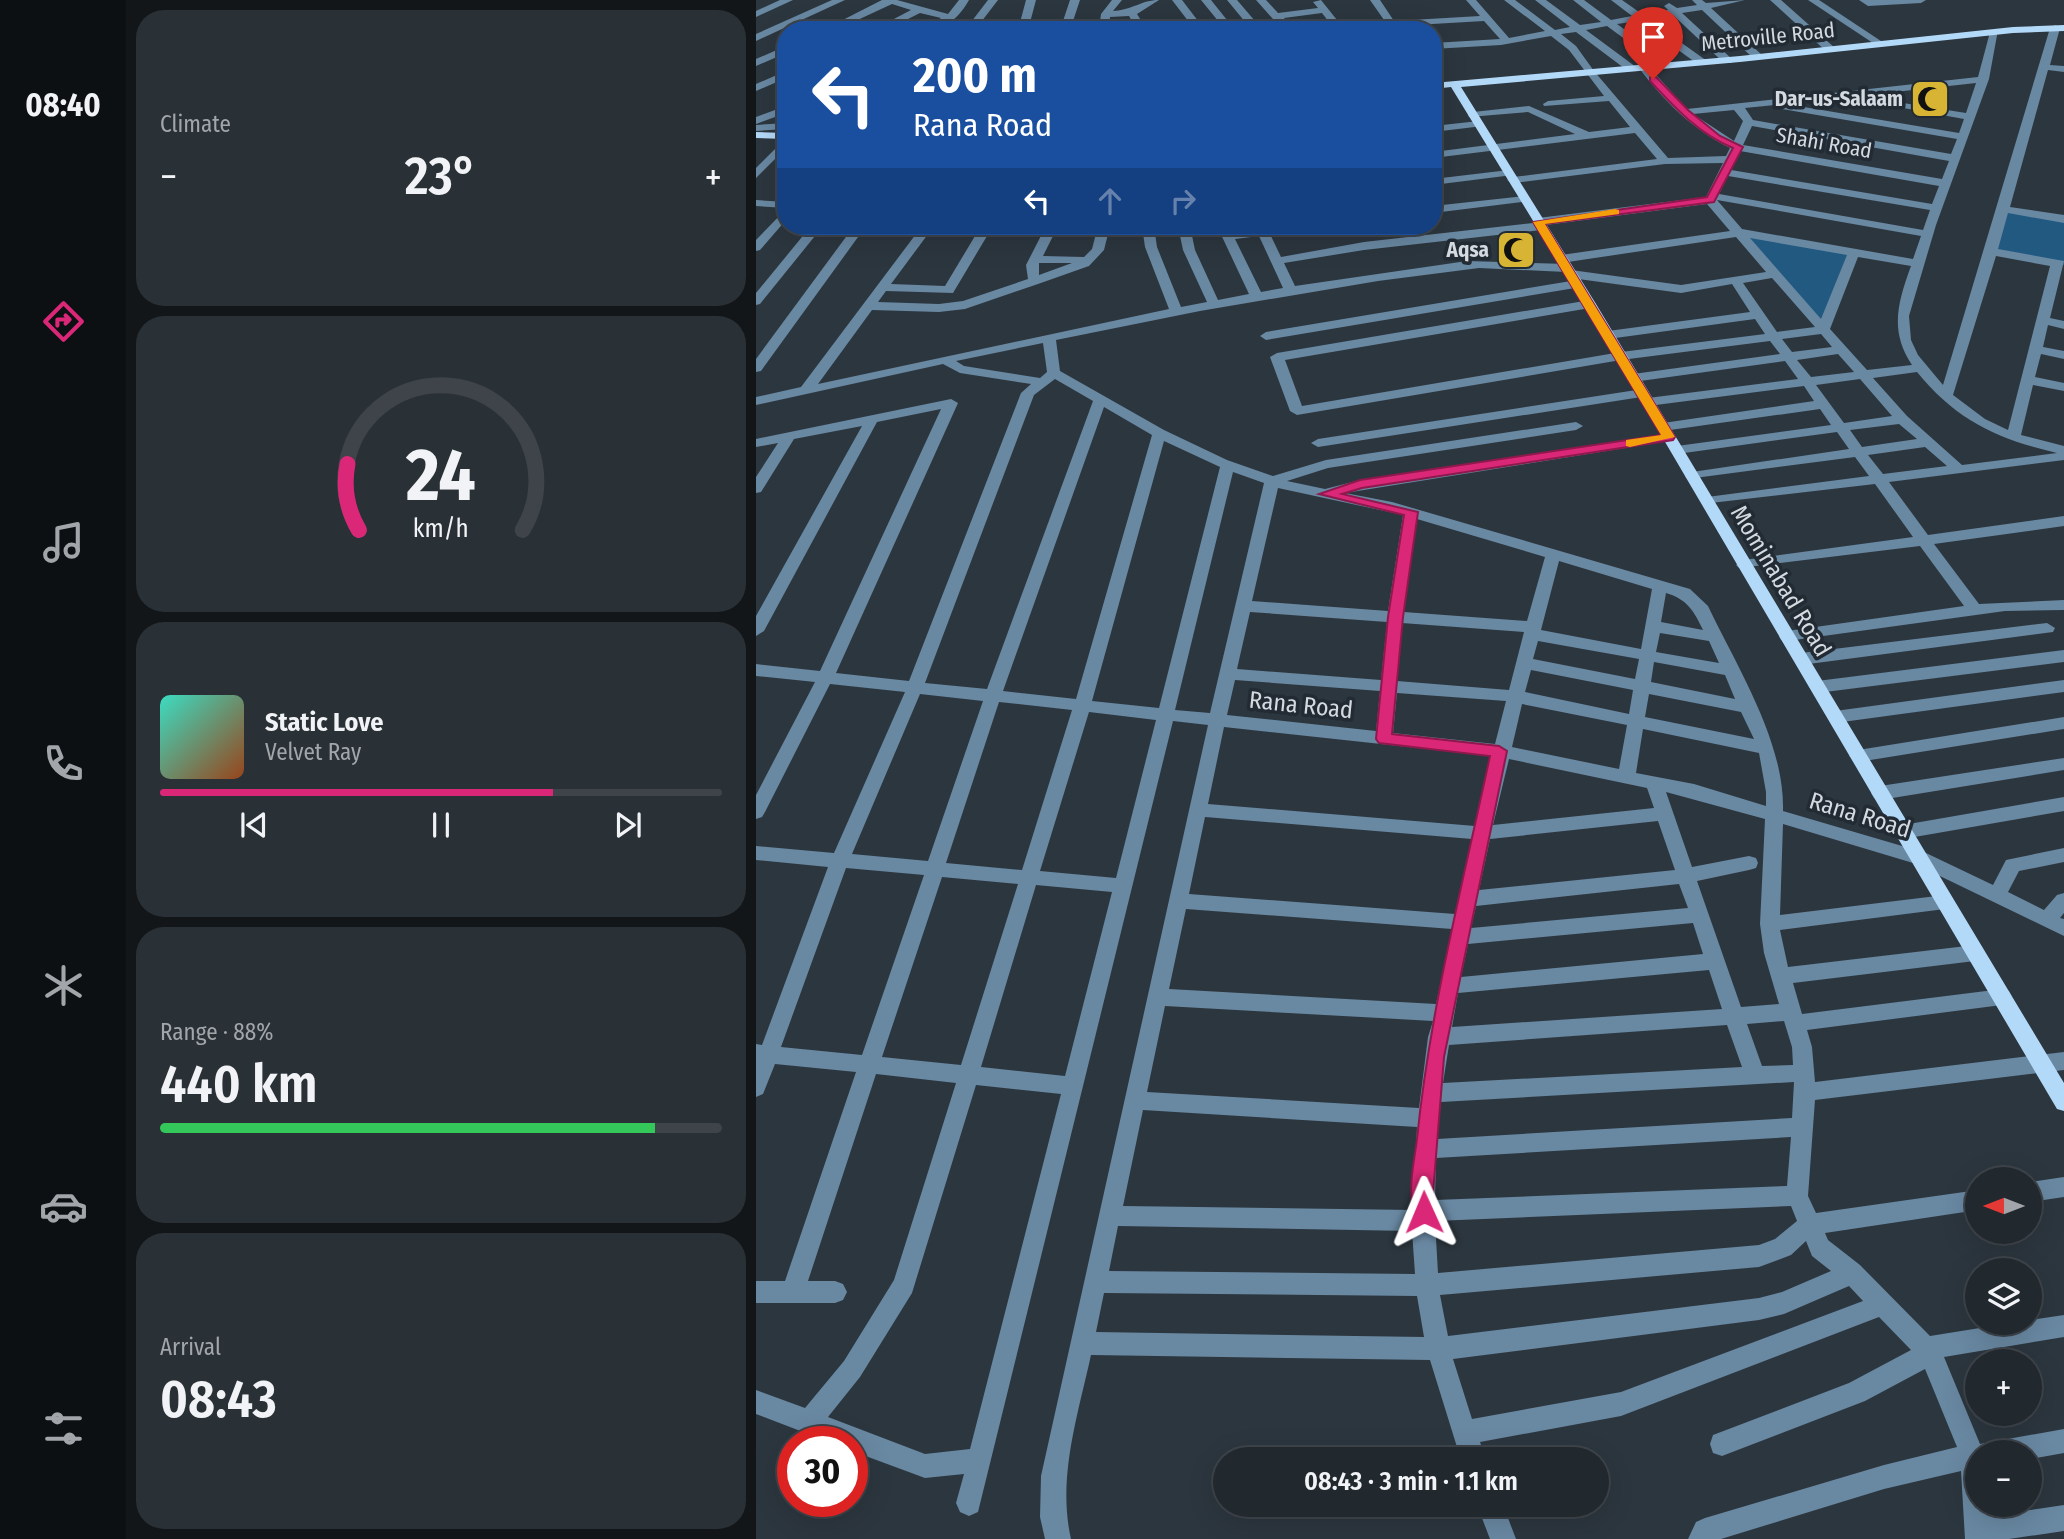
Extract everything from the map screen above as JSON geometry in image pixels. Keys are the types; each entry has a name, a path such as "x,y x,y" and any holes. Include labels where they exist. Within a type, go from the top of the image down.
{"main road":[{"name":"Metroville Road","path":"1442,86 2059,28"},
{"name":"Mominabad Road","path":"1455,85 1590,304 2064,1102"},
{"path":"756,135 777,138"}],"street":[{"path":"756,13 788,0"},
{"path":"795,21 840,0"},
{"path":"898,21 923,10 935,0"},
{"path":"944,21 964,0"},
{"path":"978,21 993,0"},
{"path":"1025,21 1031,0"},
{"path":"1068,21 1076,0"},
{"path":"1105,21 1106,14 1117,0"},
{"path":"1106,14 1132,13 1154,0"},
{"path":"1177,0 1193,21"},
{"path":"1206,0 1221,21"},
{"path":"1232,0 1250,21"},
{"path":"1261,0 1281,21"},
{"path":"1317,0 1333,21"},
{"path":"1375,0 1390,21"},
{"path":"1473,0 1507,41"},
{"path":"1509,0 1573,48 1590,73 1665,161"},
{"path":"1540,0 1632,69"},
{"path":"1578,0 1668,66"},
{"path":"1616,0 1703,63"},
{"path":"1660,0 1674,9 1728,61"},
{"path":"1442,45 1507,41 1700,3 1736,0"},
{"path":"1775,0 1831,50"},
{"path":"1813,0 1882,44"},
{"path":"1864,0 1868,3 1921,0"},
{"path":"849,21 895,1 950,18"},
{"path":"1700,3 1758,58"},
{"path":"1268,21 1324,10"},
{"path":"1132,13 1137,21"},
{"path":"1442,22 1487,18"},
{"path":"1946,396 1992,251 2044,66 2059,28"},
{"path":"756,29 777,35"},
{"path":"756,38 777,29"},
{"path":"1994,32 1984,79 1927,234 1906,302 1902,328 1918,368 1946,396 1994,430 2064,453"},
{"path":"756,63 777,53"},
{"path":"2044,66 2064,69"},
{"name":"Shahi Road","path":"1644,68 1684,112 1735,153 1944,183"},
{"path":"756,88 777,78"},
{"path":"1684,112 1984,79"},
{"path":"1838,95 1970,117"},
{"path":"1548,104 1611,98"},
{"path":"1766,103 1962,137"},
{"path":"1737,106 1748,122 1953,159"},
{"path":"1442,127 1530,109 1587,135"},
{"path":"759,116 777,111"},
{"path":"1712,198 1748,122"},
{"path":"756,128 777,127"},
{"path":"1442,154 1638,129"},
{"path":"756,175 777,150"},
{"path":"1442,181 1735,153"},
{"path":"1726,172 1936,208"},
{"path":"1712,198 1861,375 1902,419 1958,469"},
{"path":"1277,261 1712,198 1927,234"},
{"path":"1442,209 1525,199"},
{"path":"756,203 777,204"},
{"path":"2003,209 2064,219"},
{"path":"756,247 777,222"},
{"path":"1266,337 1738,232 1918,264"},
{"path":"756,300 762,287 809,235"},
{"path":"756,368 853,235"},
{"path":"806,390 921,235"},
{"path":"883,287 949,290 982,235"},
{"path":"1034,281 1032,265 1047,235"},
{"path":"868,306 939,308 965,305 1088,261 1098,250 1102,235"},
{"path":"1150,235 1177,313"},
{"path":"1186,235 1189,250 1215,306"},
{"path":"1226,235 1257,298"},
{"path":"1265,235 1291,292"},
{"path":"1422,235 1424,239"},
{"path":"1992,251 2060,265 2042,320 2014,436"},
{"path":"1823,330 1854,253"},
{"path":"1035,259 1088,261"},
{"path":"756,401 1177,313 1470,264 1569,271 1681,289 1774,274"},
{"path":"1735,281 1975,610"},
{"path":"2050,292 2064,295"},
{"path":"1590,304 1277,357 1297,411 1620,356 1823,330"},
{"path":"1608,335 1760,314"},
{"path":"2042,320 2064,325"},
{"path":"756,1088 762,1054 840,860 915,687 1028,393 1048,377 1049,339"},
{"path":"2035,349 2064,355"},
{"path":"1633,378 1839,350"},
{"path":"945,360 960,369 1048,377 1100,399 1159,433 1228,465 1272,481 1411,512 1684,593 1700,606 1767,748 1776,815 1770,924 1781,976 1802,1047 1803,1127 1797,1196 1808,1225 1821,1248 1852,1273 1929,1351 1974,1440"},
{"path":"1318,443 1646,398 1918,368"},
{"path":"2028,380 2064,387"},
{"path":"793,1292 993,696 1100,399"},
{"path":"756,443 951,403 825,678 756,812"},
{"path":"1326,494 1360,484 1669,438 1825,404"},
{"path":"756,631 872,419"},
{"path":"1669,438 1843,427 1902,419"},
{"path":"1272,481 1326,464 1576,426"},
{"path":"809,1422 852,1369 904,1286 1082,706 1159,433"},
{"path":"756,489 789,436"},
{"path":"1692,476 1928,442"},
{"path":"1707,501 2064,453"},
{"path":"969,1503 1228,465"},
{"path":"1058,1539 1053,1517 1053,1476 1217,721 1272,481"},
{"path":"1384,739 1395,617 1411,512"},
{"path":"1744,565 2064,522"},
{"path":"1470,1447 1446,1381 1427,1285 1424,1216 1428,1118 1438,1037 1499,751 1553,554"},
{"path":"1626,777 1660,586"},
{"path":"1787,636 1975,610 2064,605"},
{"path":"1244,606 1532,631 1731,671"},
{"path":"1652,626 1714,637"},
{"path":"1801,659 2047,628"},
{"path":"1817,687 2064,656"},
{"path":"1523,663 1747,707"},
{"name":"Rana Road","path":"756,670 1499,751 1654,783 1776,815 1919,858 2056,924"},
{"path":"1228,674 1514,696 1767,748"},
{"path":"1835,717 2064,686"},
{"path":"1858,756 2064,723"},
{"path":"1881,793 2064,764"},
{"path":"1654,783 1755,1076"},
{"path":"1903,832 2064,804"},
{"path":"1198,810 1482,832 1664,814"},
{"path":"756,853 1123,886"},
{"path":"1997,895 2013,865 2064,855"},
{"path":"1468,899 1686,876 1749,863"},
{"path":"2056,924 2064,900"},
{"path":"1178,901 1461,929 1699,915"},
{"path":"1770,924 1945,902"},
{"path":"1781,976 1975,953"},
{"path":"1449,986 1716,961"},
{"path":"1157,997 1444,1013"},
{"path":"1438,1037 1735,1016 1793,1017 2002,997"},
{"path":"762,1054 1073,1086"},
{"path":"1431,1093 1755,1076 1804,1082 1832,1091 2064,1061"},
{"path":"1135,1100 1428,1118"},
{"path":"1426,1149 1803,1127"},
{"path":"2042,1190 2064,1187"},
{"path":"1110,1216 1424,1216 1797,1196"},
{"path":"1095,1282 1427,1285 1759,1256 1783,1247 1808,1225 1965,1202"},
{"path":"1082,1343 1440,1349 1759,1309 1784,1303 1852,1273"},
{"path":"756,1292 835,1292"},
{"path":"1465,1433 1621,1404 1884,1304"},
{"path":"1722,1444 1856,1392 1929,1351 2064,1326"},
{"path":"756,1402 925,1466 979,1460"},
{"path":"2042,1444 2064,1441"},
{"path":"1700,1539 1705,1531 1884,1477 1965,1458"},
{"path":"1495,1517 1503,1539"},
{"path":"1979,1517 1978,1535 2064,1518"}],"shaded area":[{"path":"2003,209 2064,220 2064,265 1991,251"},
{"path":"1738,233 1854,253 1823,330"}],"slow traffic":[{"path":"1615,212 1538,222 1669,437 1630,443"}],"place":[{"name":"Dar-us-Salaam","path":"1930,99"},
{"name":"Aqsa","path":"1516,250"}],"route":[{"path":"1424,1212 1422,1183 1434,1057 1499,751 1384,739 1395,617 1411,512 1326,494 1360,484 1669,437 1538,222 1711,200 1738,147 1716,138 1684,112 1653,79"}]}
